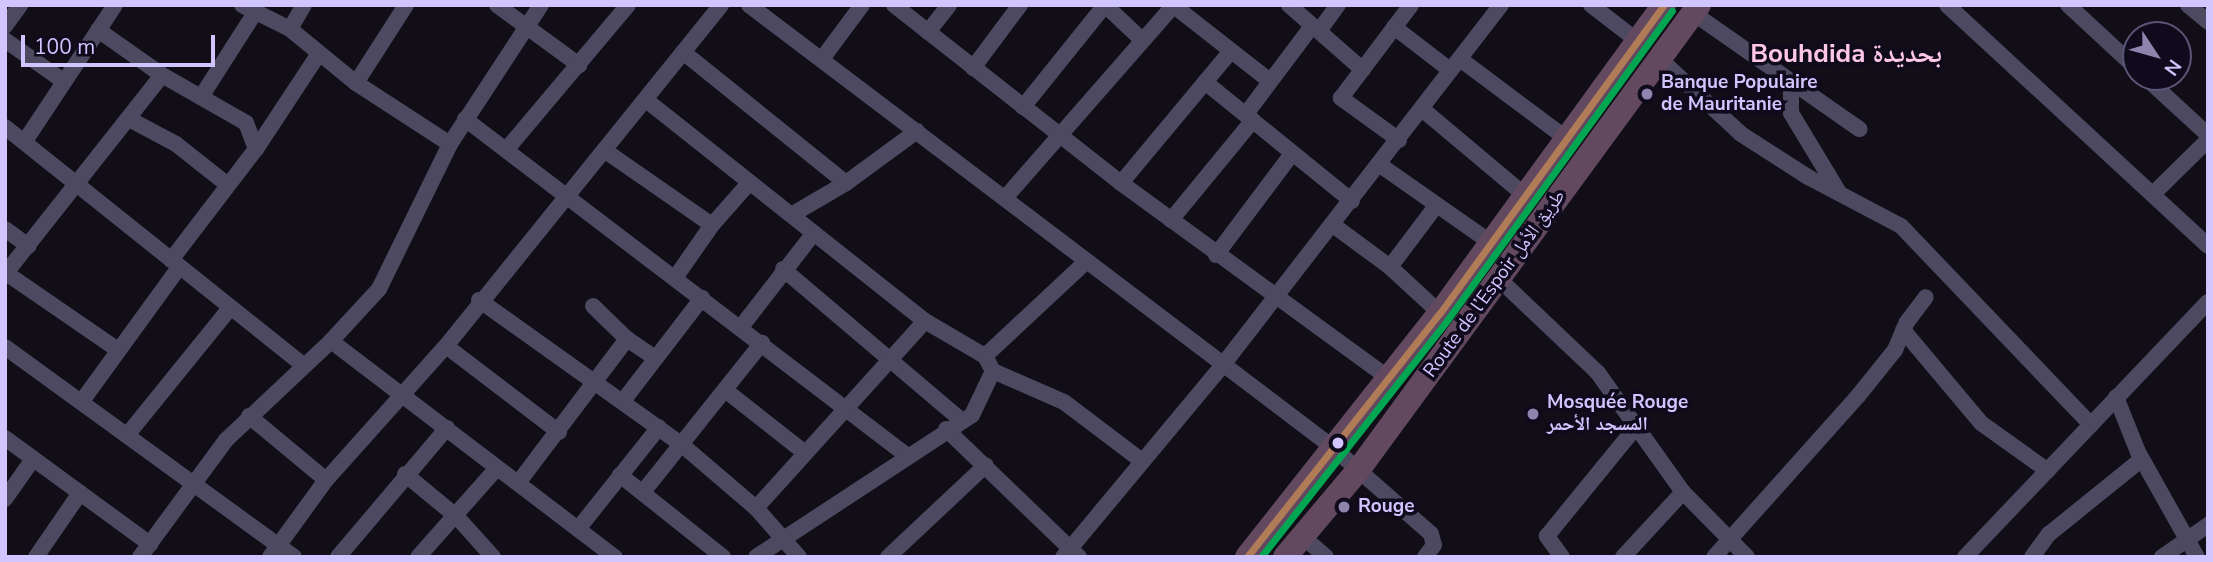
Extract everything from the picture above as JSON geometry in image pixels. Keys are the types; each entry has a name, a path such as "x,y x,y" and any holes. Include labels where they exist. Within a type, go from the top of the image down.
{"highway":[{"name":"Route de l’Espoir طريق الأمل","path":"1247,557 1331,446 1440,313 1490,242 1527,197 1664,5"},
{"name":"Route de l’Espoir طريق الأمل","path":"1285,557 1359,469 1696,9"}],"street":[{"path":"5,26 20,5"},
{"path":"24,141 114,5"},
{"path":"290,29 304,5"},
{"path":"356,83 406,5"},
{"path":"497,5 579,65"},
{"path":"5,438 80,493 145,550 194,481 249,416 331,341 391,268 450,144 541,5"},
{"path":"506,150 628,5"},
{"path":"274,551 326,480 446,346 479,300 568,198 721,5"},
{"path":"749,5 1331,446 1431,534 1434,545 1425,557"},
{"path":"822,59 862,5"},
{"path":"894,5 1216,255 1388,378"},
{"path":"928,32 949,5"},
{"path":"973,68 1020,5"},
{"path":"1023,107 1105,5 1142,40"},
{"path":"1289,5 1363,70"},
{"path":"1171,220 1250,117 1270,81 1338,5"},
{"path":"1399,141 1342,102 1342,95 1411,5"},
{"path":"946,429 986,465 1071,554 1142,461 1222,366 1399,141 1501,5"},
{"path":"1591,5 1639,42"},
{"path":"1947,5 2208,246"},
{"path":"2188,5 2208,22"},
{"path":"1005,198 1058,134 1174,6 1270,81"},
{"path":"2076,8 2122,54"},
{"path":"201,97 248,9 290,29 318,55 356,83 450,144"},
{"path":"1696,9 1791,83 1858,129"},
{"path":"1394,27 1567,139"},
{"path":"98,30 162,75 246,123 256,149"},
{"path":"5,40 62,80"},
{"path":"1121,183 1231,51"},
{"path":"683,52 846,183"},
{"path":"82,401 318,55"},
{"path":"1660,59 1741,134 1910,234 2091,425"},
{"path":"118,351 6,273 80,183 162,75"},
{"path":"1205,82 1250,117 1291,155 1352,201"},
{"path":"1791,83 1791,113 1839,191"},
{"path":"2153,194 2208,138 2159,91"},
{"path":"646,100 925,321 985,356 993,371 1064,402 1142,461"},
{"path":"1422,109 1527,197"},
{"path":"129,119 176,144 228,185"},
{"path":"465,119 906,455"},
{"path":"5,127 80,183 175,264 303,365"},
{"path":"793,214 846,183 917,131"},
{"path":"604,150 712,225"},
{"path":"1216,255 1291,155"},
{"path":"1380,165 1490,242"},
{"path":"675,278 712,225 750,182"},
{"path":"1391,267 1436,206"},
{"path":"1333,225 1391,267 1440,313"},
{"path":"5,229 28,246"},
{"path":"741,327 783,269 814,233"},
{"path":"985,356 1087,261"},
{"path":"783,269 889,356 962,421"},
{"path":"1499,279 1598,373 1683,492 1747,557"},
{"path":"1714,557 1858,396 1895,350 1903,330 1926,297"},
{"path":"623,401 702,299"},
{"path":"479,300 593,385 623,401 681,444 755,508 799,557"},
{"path":"1965,557 2208,302"},
{"path":"593,306 627,339 654,358"},
{"path":"128,435 230,308"},
{"path":"755,508 846,408 889,356 925,321"},
{"path":"1903,330 1981,423 2048,471"},
{"path":"518,484 627,339"},
{"path":"331,341 615,557"},
{"path":"643,492 762,344"},
{"path":"446,346 559,432"},
{"path":"5,347 194,481 274,551 293,557"},
{"path":"756,557 906,455 962,421 986,394 993,371"},
{"path":"725,390 805,453"},
{"path":"2116,397 2142,460 2197,557"},
{"path":"249,416 326,480"},
{"path":"578,529 659,427"},
{"path":"1562,557 1547,536 1636,427"},
{"path":"338,557 405,474 447,428"},
{"path":"5,499 33,459"},
{"path":"2032,557 2049,534 2142,460"},
{"path":"888,557 986,465"},
{"path":"418,557 457,517 497,468"},
{"path":"405,474 457,517 493,557"},
{"path":"620,475 723,557"},
{"path":"1623,557 1683,492"},
{"path":"36,557 80,493"},
{"path":"2162,557 2208,525"},
{"path":"1302,536 1326,557"}],"transit line":[{"path":"1247,557 1440,313 1664,5"},
{"path":"1261,557 1448,319 1672,11"}],"place":[{"name":"Banque Populaire de Mauritanie","path":"1647,94"},
{"name":"Mosquée Rouge المسجد الأحمر","path":"1533,414"},
{"name":"Rouge","path":"1344,507"}],"district":[{"name":"Bouhdida بحديدة","path":"1846,54"}]}
